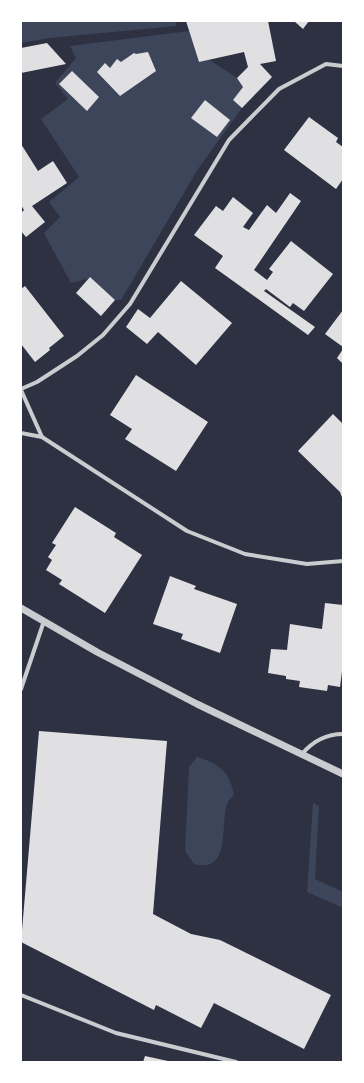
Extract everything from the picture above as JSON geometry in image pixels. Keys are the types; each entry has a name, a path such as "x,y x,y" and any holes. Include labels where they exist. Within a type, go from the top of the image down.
{"street":[{"path":"42,437 21,390 64,365 103,335 130,304 229,140 279,89 326,64 343,66"},
{"path":"21,433 42,437 187,531 245,554 307,564 343,562"},
{"path":"21,608 97,652 197,704 343,774"},
{"path":"21,689 44,621"},
{"path":"302,754 308,747 324,737 343,734"},
{"path":"21,995 116,1033 236,1062"}],"shaded area":[{"path":"21,21 176,21 176,26 50,38 21,43"},
{"path":"189,31 199,62 208,59 237,78 243,87 233,100 242,108 198,169 121,300 115,300 90,278 71,283 44,233 60,217 49,202 79,177 41,119 68,99 55,83 76,58 70,46"},
{"path":"197,757 212,762 226,774 230,780 234,795 228,802 220,854 214,861 206,865 194,864 185,851 189,767"},
{"path":"313,803 319,806 315,879 343,892 343,908 307,892"}],"building":[{"path":"186,21 268,21 276,61 260,64 272,77 242,108 233,100 243,87 237,78 248,67 244,52 199,62"},
{"path":"294,21 309,21 303,29"},
{"path":"47,43 66,64 21,73 21,48"},
{"path":"148,52 156,71 120,96 97,72 105,63 110,68 117,59 121,62 134,53"},
{"path":"72,71 99,97 87,111 59,84"},
{"path":"205,100 230,120 217,137 191,118"},
{"path":"309,117 338,138 336,142 343,147 343,179 336,189 284,150"},
{"path":"21,144 38,171 53,161 67,183 32,206 45,222 26,237 21,231 21,213 24,210 21,205"},
{"path":"290,193 301,201 254,270 267,280 273,272 269,269 291,241 333,274 304,311 293,303 290,307 266,289 264,291 315,327 308,335 215,268 223,256 194,235 216,206 223,211 233,197 253,213 243,227 249,230 267,205 276,213"},
{"path":"90,277 115,300 101,316 76,293"},
{"path":"181,281 232,323 196,365 158,332 147,344 126,327 138,309 150,318"},
{"path":"25,286 64,336 35,362 21,344 21,289"},
{"path":"343,310 343,347 325,334"},
{"path":"343,349 343,364 337,358"},
{"path":"136,375 208,422 176,471 125,439 132,429 110,415"},
{"path":"333,414 343,424 343,500 340,492 298,451"},
{"path":"75,507 116,533 114,537 142,555 105,613 59,584 62,580 46,570 52,560 48,557 56,545 52,543"},
{"path":"170,576 196,586 194,589 237,604 220,653 181,639 183,634 153,624"},
{"path":"325,603 343,605 343,664 340,687 328,685 327,691 299,687 300,681 286,679 286,676 268,673 271,649 287,650 290,624 322,629"},
{"path":"39,731 167,741 153,914 191,934 220,940 331,995 304,1049 214,1003 201,1028 156,1005 154,1010 21,942"},
{"path":"145,1056 168,1061 168,1062 143,1062"}]}
